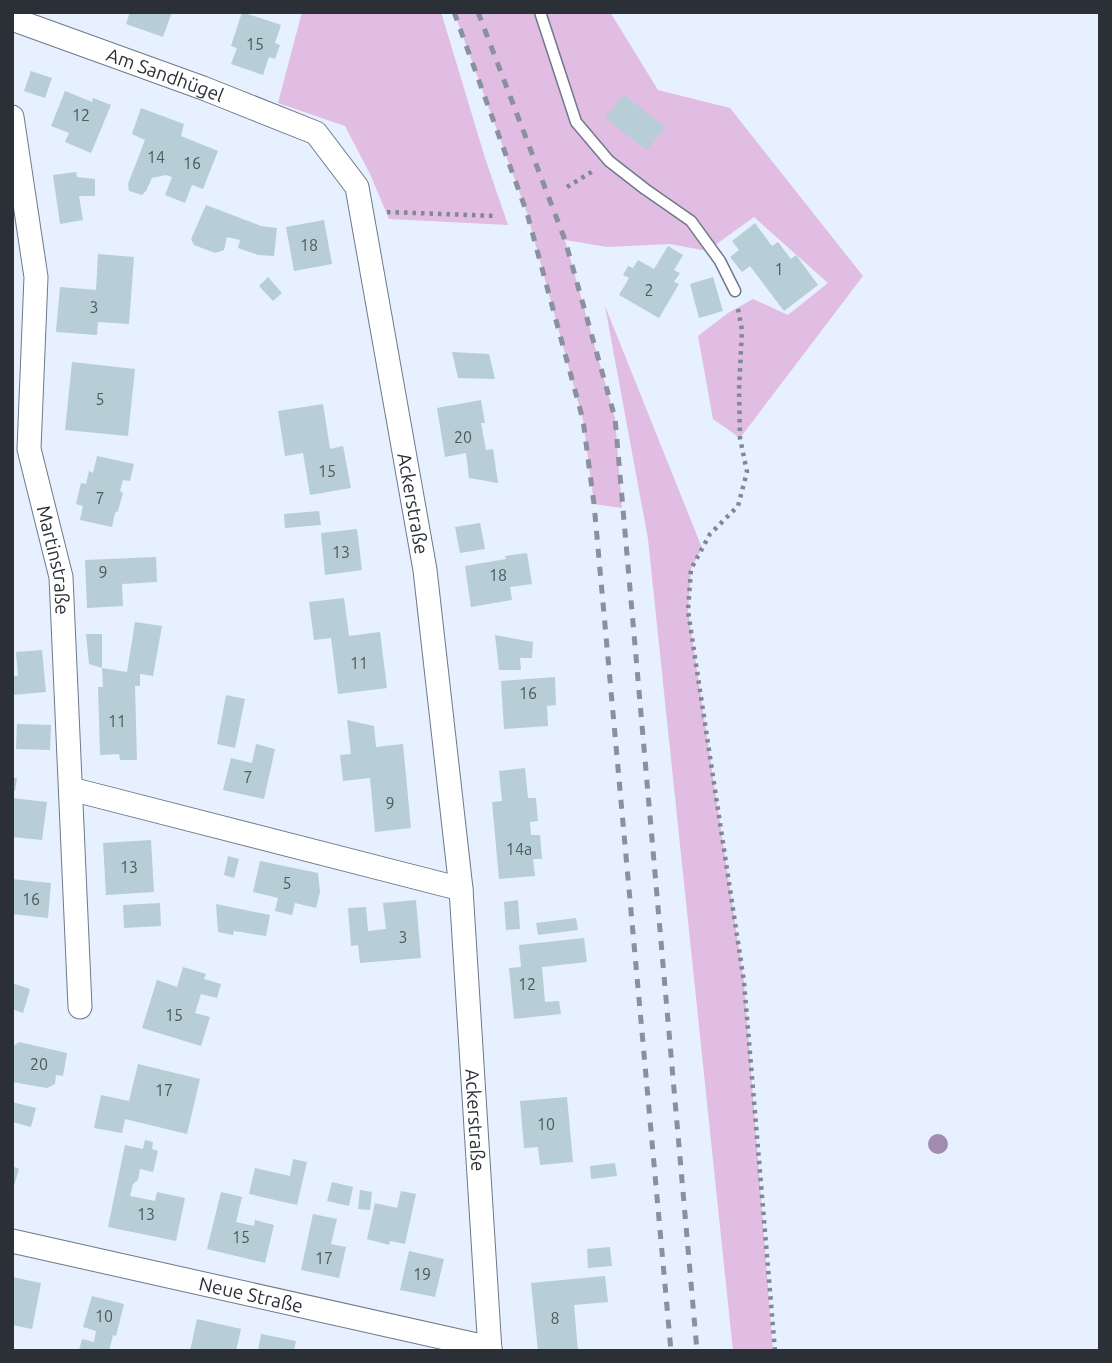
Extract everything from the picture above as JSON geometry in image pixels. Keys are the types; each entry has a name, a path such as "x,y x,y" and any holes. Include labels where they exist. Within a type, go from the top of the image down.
{"street":[{"name":"Am Sandhügel","path":"12,19 203,88 316,133"},
{"name":"Martinstraße","path":"12,117 36,277 29,449 61,577 80,1007"},
{"name":"Ackerstraße","path":"316,133 357,187 425,570 461,889 490,1350"},
{"path":"71,789 461,889"},
{"name":"Neue Straße","path":"12,1241 490,1350"}],"lane":[{"path":"540,12 576,122 609,161 645,190 691,221 720,261 735,291"}],"path":[{"path":"567,187 609,161"},
{"path":"362,211 497,216"},
{"path":"735,291 742,330 740,438 747,472 738,506 710,534 691,569 688,611 744,982 775,1351"}],"shaded area":[{"path":"302,12 441,12 508,225 389,219 345,126 278,103"},
{"path":"454,12 610,12 658,90 730,108 863,276 740,438 713,419 698,336 728,313 753,299 788,315 828,283 754,217 707,251 670,244 607,247 565,240 615,418 622,508 594,504 583,420 527,213"},
{"path":"605,306 702,548 691,569 688,611 744,982 773,1351 733,1351 648,539"}],"building":[{"path":"130,12 172,12 163,37 126,24"},
{"path":"242,12 281,25 275,43 280,45 275,59 269,57 263,75 231,64 237,48 231,46"},
{"path":"31,71 52,78 45,98 24,91"},
{"path":"65,91 92,102 93,98 111,105 91,153 65,142 69,133 51,126"},
{"path":"624,95 665,127 647,150 605,118"},
{"path":"141,108 184,124 181,136 218,151 203,189 192,185 185,203 165,195 172,177 166,175 152,178 142,195 129,191 128,184 145,140 132,134"},
{"path":"76,172 77,177 95,179 95,196 79,196 83,220 60,224 53,175"},
{"path":"206,205 261,226 277,228 274,256 258,255 238,248 240,240 227,237 224,250 215,253 194,245 191,239"},
{"path":"324,220 332,264 294,271 286,227"},
{"path":"755,223 772,246 778,242 791,259 796,255 818,285 784,311 750,266 742,272 730,257 739,250 732,241"},
{"path":"668,246 683,255 674,270 680,273 674,282 679,284 659,318 619,295 629,278 623,275 628,266 633,268 638,260 654,269"},
{"path":"98,254 134,257 129,324 98,322 97,335 56,332 60,287 96,290"},
{"path":"268,277 282,293 273,301 259,286"},
{"path":"713,277 723,311 699,318 690,284"},
{"path":"452,352 489,354 495,379 458,378"},
{"path":"72,362 135,369 128,436 65,430"},
{"path":"481,400 485,423 481,423 486,450 493,449 498,483 469,478 466,453 445,457 437,408"},
{"path":"323,404 330,449 343,446 351,488 310,495 303,453 285,456 278,411"},
{"path":"97,456 134,464 130,481 123,480 120,491 123,493 112,527 80,520 83,506 76,504 81,483 86,484 89,471 93,473"},
{"path":"319,511 321,525 285,528 284,514"},
{"path":"480,523 485,549 460,553 455,527"},
{"path":"357,529 362,570 325,575 321,533"},
{"path":"527,553 532,584 510,587 512,600 471,607 465,566"},
{"path":"156,557 157,582 122,584 123,606 87,608 85,560"},
{"path":"344,598 349,636 380,632 387,688 338,694 331,638 314,640 309,602"},
{"path":"135,622 162,626 153,676 140,674 140,686 135,686 137,760 120,760 119,754 100,755 98,687 103,687 102,668 127,672"},
{"path":"86,634 102,634 102,668 89,664"},
{"path":"495,635 533,642 532,658 520,658 521,670 499,670"},
{"path":"42,650 46,692 12,695 12,676 18,676 16,652"},
{"path":"555,677 556,705 547,706 548,726 504,729 501,681"},
{"path":"226,695 245,699 235,748 217,744"},
{"path":"347,720 374,726 376,747 403,744 411,828 375,832 370,778 343,781 340,755 351,754"},
{"path":"17,724 51,725 50,750 16,749"},
{"path":"256,744 275,749 264,799 223,790 231,758 252,763"},
{"path":"525,768 528,798 536,798 538,821 530,822 531,835 540,835 542,859 533,859 535,876 499,879 492,802 502,801 499,771"},
{"path":"12,778 17,778 15,791 12,791"},
{"path":"12,798 47,802 42,840 12,837"},
{"path":"151,840 154,892 106,895 103,843"},
{"path":"228,856 239,859 234,878 224,875"},
{"path":"260,861 318,873 320,892 316,908 295,903 292,915 275,911 278,898 253,892"},
{"path":"12,879 51,883 48,918 12,914"},
{"path":"416,900 421,958 360,963 358,945 351,946 348,908 366,907 368,931 386,929 383,903"},
{"path":"518,900 520,929 506,930 504,902"},
{"path":"160,903 161,926 124,928 123,905"},
{"path":"216,904 270,915 266,936 234,931 233,935 218,932"},
{"path":"576,918 578,930 538,935 536,923"},
{"path":"584,938 587,962 542,967 545,1002 559,1001 561,1014 514,1019 509,968 521,967 519,945"},
{"path":"183,967 206,974 204,979 221,984 217,998 201,994 195,1013 210,1017 201,1046 142,1028 157,980 177,987"},
{"path":"12,983 30,989 23,1013 12,1009"},
{"path":"19,1042 67,1053 63,1076 56,1075 55,1084 47,1088 12,1082 12,1047"},
{"path":"138,1064 200,1079 187,1134 125,1119 122,1133 94,1128 101,1095 129,1101"},
{"path":"567,1097 573,1162 540,1165 538,1147 524,1148 520,1101"},
{"path":"12,1102 36,1108 31,1127 12,1122"},
{"path":"145,1140 153,1142 152,1149 158,1151 153,1172 140,1169 130,1196 155,1201 157,1192 185,1198 176,1241 108,1227 125,1145 143,1149"},
{"path":"293,1159 307,1162 297,1205 249,1194 255,1168 290,1176"},
{"path":"615,1163 617,1176 591,1179 590,1166"},
{"path":"12,1166 19,1169 13,1189 12,1189"},
{"path":"332,1182 353,1187 349,1206 327,1201"},
{"path":"360,1190 372,1192 370,1210 358,1209"},
{"path":"401,1191 416,1194 405,1244 390,1241 389,1245 367,1239 375,1203 397,1208"},
{"path":"221,1192 242,1197 236,1222 254,1226 255,1220 274,1225 265,1263 207,1249"},
{"path":"313,1214 337,1219 331,1244 346,1247 339,1278 301,1270"},
{"path":"610,1247 612,1266 588,1268 587,1249"},
{"path":"409,1251 444,1259 435,1297 400,1290"},
{"path":"605,1276 608,1302 574,1305 578,1351 538,1351 531,1283"},
{"path":"12,1277 41,1283 32,1329 12,1325"},
{"path":"92,1296 124,1304 116,1336 113,1335 109,1351 79,1350 82,1339 94,1342 96,1331 83,1327"},
{"path":"197,1319 241,1329 236,1351 190,1351"},
{"path":"261,1334 296,1341 294,1351 258,1351"}],"railway":[{"path":"454,12 527,213 583,420 594,504 671,1351"},
{"path":"478,12 565,240 615,418 697,1351"}]}
